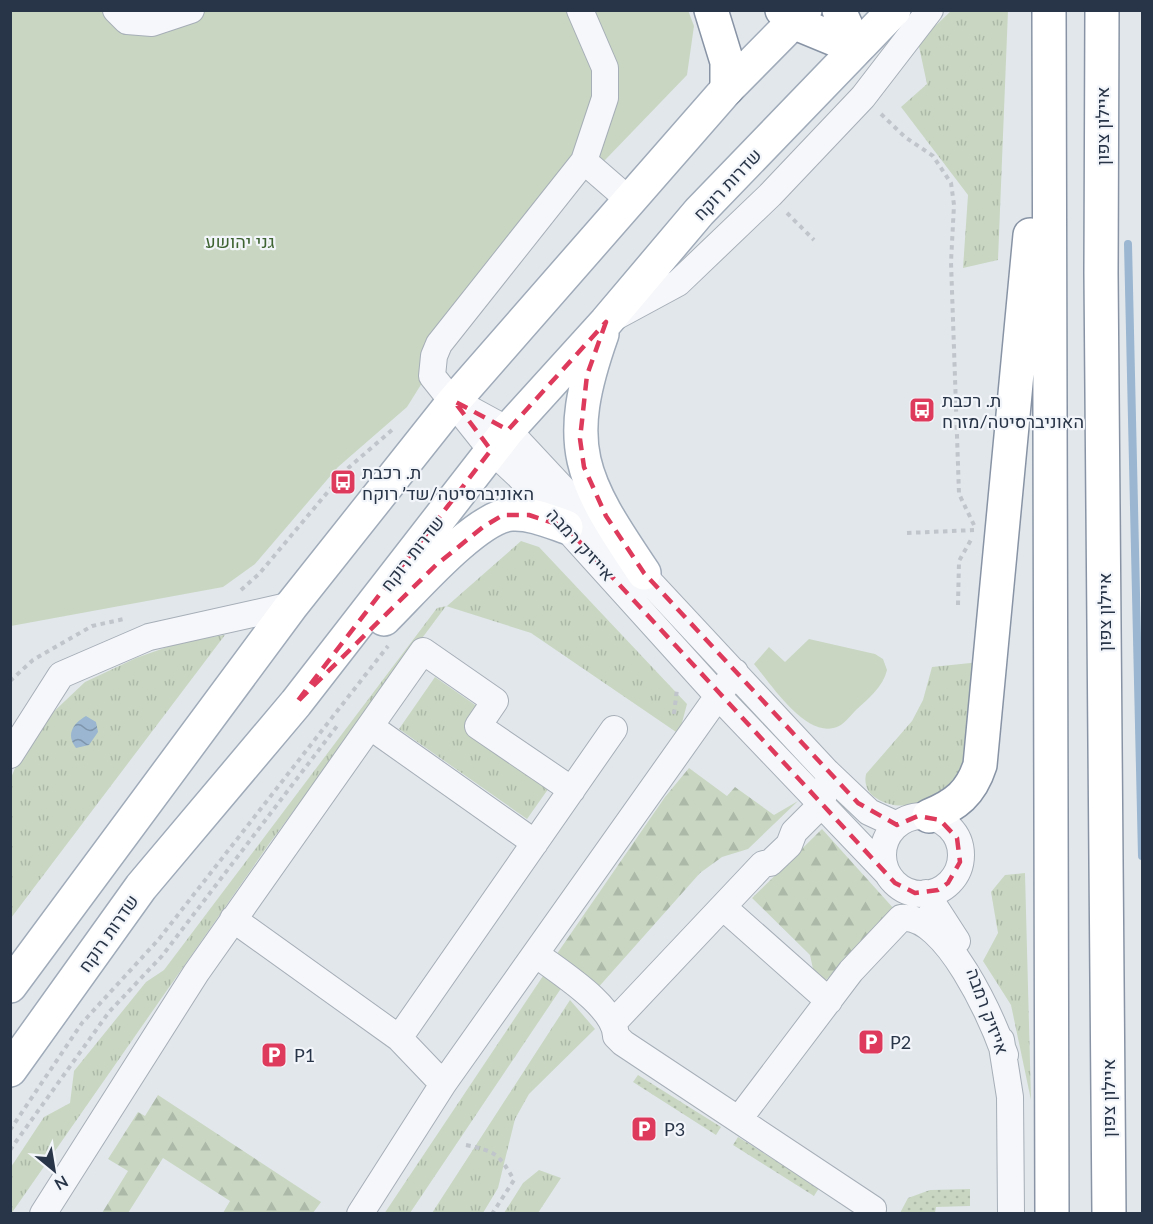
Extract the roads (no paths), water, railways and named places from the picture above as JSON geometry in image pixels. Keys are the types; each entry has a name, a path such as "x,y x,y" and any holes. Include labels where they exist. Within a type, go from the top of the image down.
{"main road":[{"path":"711,10 727,62 727,89"},
{"path":"838,10 856,48"},
{"name":"שדרות רוקח","path":"10,1070 141,887 296,704 500,440 606,322 699,213 894,10"},
{"path":"1049,10 1038,269 1052,1214"},
{"name":"איילון צפון","path":"1102,10 1101,273 1109,1214"},
{"path":"10,986 292,605 454,400 794,14 856,48"},
{"path":"929,816 958,802 975,782 980,765 1038,269"},
{"path":"606,322 587,375 582,406 582,448 593,492 644,573"},
{"path":"296,704 436,565 483,527 512,514 529,515 566,526"}],"street":[{"path":"116,10 128,21 152,23 191,10"},
{"path":"580,10 605,68 605,98 584,161 629,200"},
{"path":"606,322 678,283 770,195 863,97 930,10"},
{"name":"אייזיק רמבה","path":"584,161 439,344 434,356 432,376 438,386 644,573 735,672 820,789 888,874"},
{"name":"אייזיק רמבה","path":"500,440 566,526 718,696 820,789 897,825"},
{"path":"10,725 26,707 59,678 149,637 292,605"},
{"path":"43,1214 233,919 423,651 495,701 478,726 572,790"},
{"path":"360,1214 443,1084 537,955 735,672"},
{"path":"10,755 59,678"},
{"path":"371,727 536,843"},
{"path":"399,1038 614,729"},
{"path":"613,1023 763,864 770,863 789,845 794,832 820,789"},
{"path":"929,816 950,828 960,850 960,862 948,883 926,894 904,890 888,874 884,864 884,843 897,825 906,819 929,816"},
{"name":"אייזיק רמבה","path":"926,894 974,968 996,1023 1005,1055 1010,1097 1011,1214"},
{"path":"723,907 829,1000"},
{"path":"738,1119 851,971 902,918 912,917 923,922 963,967 980,994 1005,1055"},
{"path":"233,919 399,1038 443,1084"},
{"path":"537,955 582,989 613,1023 616,1036 623,1043 873,1209 872,1214"}],"water":[{"path":"86,716 96,722 98,732 89,745 76,748 71,739 72,730"}],"waterway":[{"path":"1128,244 1142,856"}],"place":[{"name":"ת. רכבת האוניברסיטה/מזרח","path":"922,410"},
{"name":"ת. רכבת האוניברסיטה/שד׳ רוקח","path":"343,482"},
{"name":"P2","path":"871,1042"},
{"name":"P1","path":"274,1055"},
{"name":"P3","path":"644,1129"}],"park label":[{"name":"גני יהושע","path":"240,241"}]}
